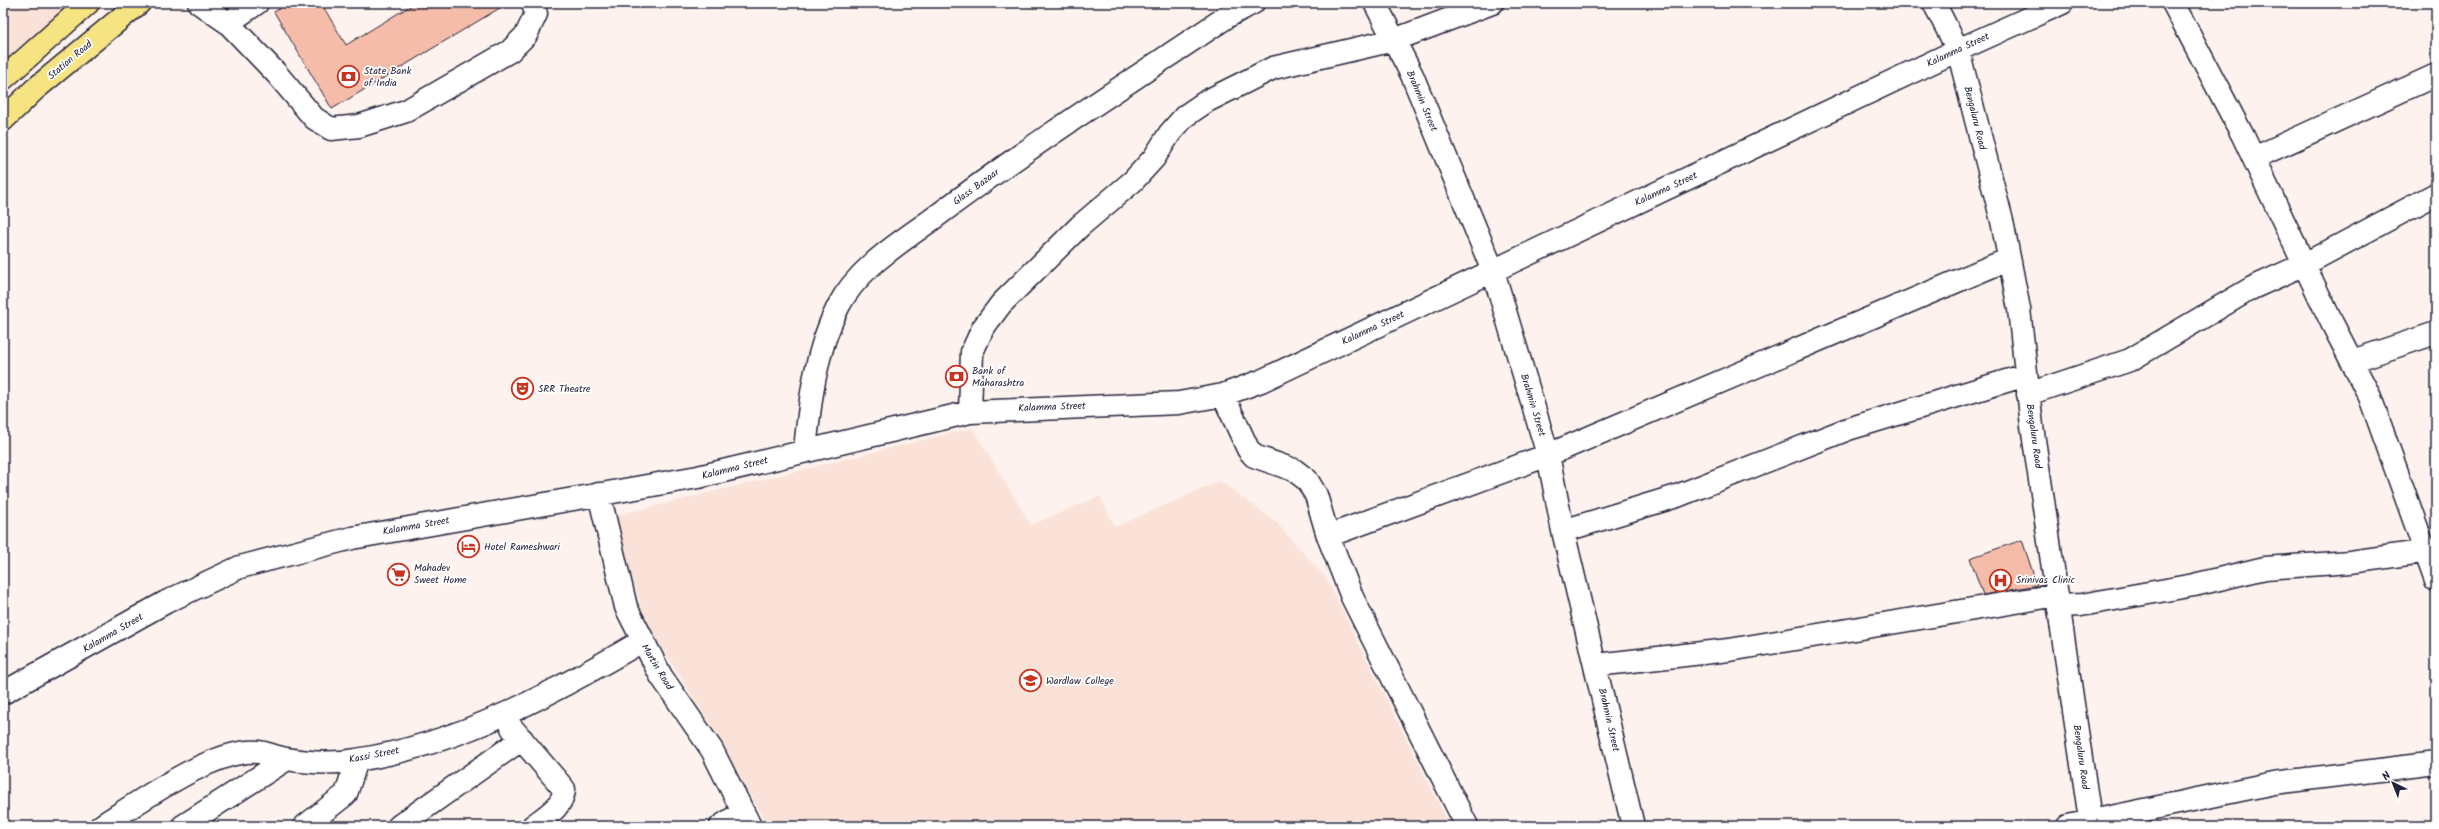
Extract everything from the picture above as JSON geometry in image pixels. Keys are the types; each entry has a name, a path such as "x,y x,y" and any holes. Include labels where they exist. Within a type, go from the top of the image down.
{"highway":[{"path":"3,79 88,3"},
{"name":"Station Road","path":"3,119 34,90 139,3"}],"street":[{"path":"199,3 228,23 276,73 314,118 331,128 359,126 406,111 510,50 526,35 536,14 533,3"},
{"path":"228,23 257,3"},
{"name":"Glass Bazaar","path":"805,450 811,391 823,343 838,306 876,261 1000,169 1228,16 1253,3"},
{"name":"Brahmin Street","path":"1375,3 1419,93 1492,271 1548,455 1563,531 1633,826"},
{"path":"970,412 972,352 983,328 1001,304 1080,226 1133,181 1185,116 1207,101 1273,68 1394,40 1492,3"},
{"name":"Bengaluru Road","path":"1934,3 1958,50 2002,221 2019,309 2027,385 2091,824"},
{"name":"Kalamma Street","path":"3,693 166,602 240,567 352,538 698,477 805,450 970,412 1179,403 1223,395 1261,381 1958,50 2062,3"},
{"path":"2173,3 2254,158 2370,397 2431,551 2436,581"},
{"path":"2254,158 2436,75"},
{"path":"1563,531 1678,496 1848,429 2130,360 2252,288 2305,264 2436,194"},
{"path":"1328,536 1548,455 2009,259"},
{"path":"2352,362 2436,332"},
{"path":"1223,395 1248,449 1254,456 1294,470 1307,480 1316,495 1328,536 1352,597 1467,826"},
{"name":"Martin Road","path":"599,494 626,607 661,676 712,750 747,819"},
{"path":"1596,665 1730,650 2058,600 2081,605 2194,585 2265,568 2350,562 2431,551"},
{"name":"Kassi Street","path":"101,826 189,773 235,754 257,752 287,759 326,763 357,760 405,749 502,716 598,667 642,641"},
{"path":"502,716 564,789 564,797 559,805 535,825"},
{"path":"399,826 522,739"},
{"path":"183,826 287,759"},
{"path":"306,826 346,794 357,760"},
{"path":"2068,826 2091,824 2274,783 2436,763"},
{"path":"722,826 747,819"}],"shaded area":[{"path":"3,3 70,3 3,70"},
{"name":"Wardlaw College","path":"972,428 1031,525 1100,496 1115,527 1220,481 1276,522 1326,578 1450,826 768,826 720,741 645,621 615,516"}],"building":[{"name":"State Bank of India","path":"288,3 321,3 346,45 415,3 508,3 332,109 274,12"},
{"path":"2022,540 2037,585 1983,595 1970,558"}],"place":[{"name":"State Bank of India","path":"349,77"},
{"name":"Bank of Maharashtra","path":"957,377"},
{"name":"SRR Theatre","path":"523,389"},
{"name":"Hotel Rameshwari","path":"469,547"},
{"name":"Mahadev Sweet Home","path":"398,574"},
{"name":"Srinivas Clinic","path":"2000,580"},
{"name":"Wardlaw College","path":"1030,681"}]}
